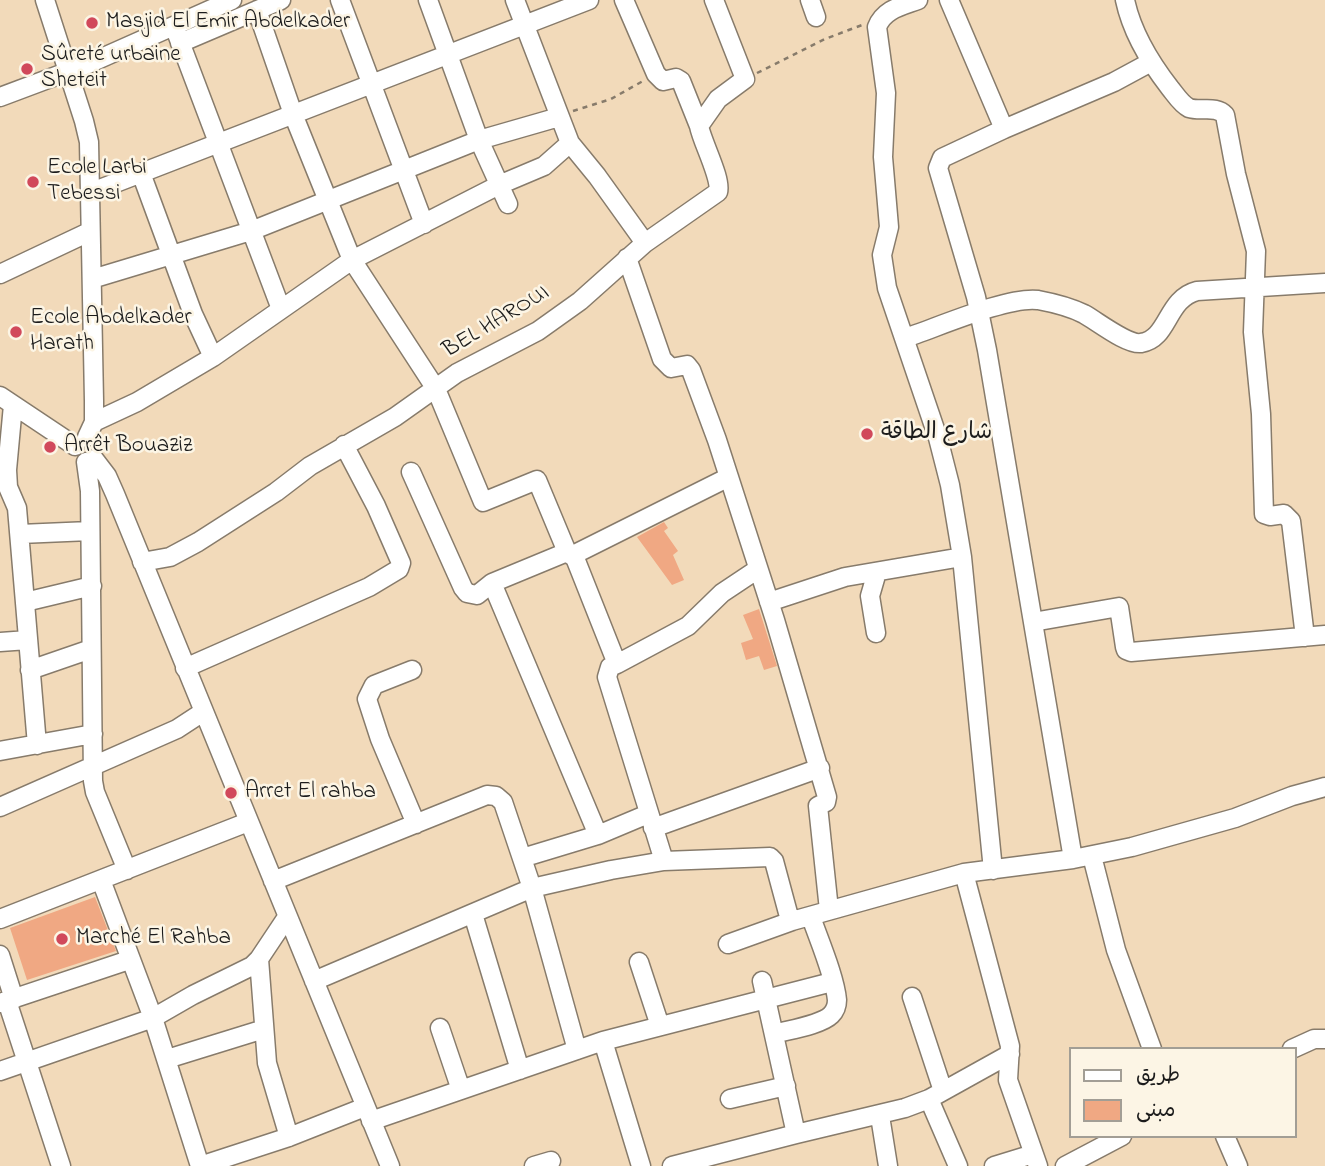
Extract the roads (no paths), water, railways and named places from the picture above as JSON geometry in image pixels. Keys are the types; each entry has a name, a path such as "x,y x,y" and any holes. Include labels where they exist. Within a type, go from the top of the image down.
{"street":[{"path":"45,0 61,73 79,104 89,142 92,279 85,435 76,456 90,461 107,476 390,1166"},
{"path":"177,35 232,0"},
{"path":"0,97 61,73 281,0"},
{"path":"340,0 424,224"},
{"path":"428,0 479,141 508,204"},
{"path":"515,0 569,143 597,176 645,243"},
{"path":"92,192 589,0"},
{"path":"624,0 656,75 663,81 676,78 681,81 699,126"},
{"path":"699,126 718,99 745,79 714,0"},
{"path":"918,0 886,13 877,27 886,93 883,157 889,227 882,266 938,438 950,485 961,557 993,870"},
{"path":"949,0 1004,129"},
{"path":"1125,0 1132,25 1151,62 1185,106 1219,110 1225,115 1236,174 1254,240 1256,286 1253,332 1261,414 1264,514 1284,514 1290,517 1298,561 1305,637"},
{"path":"257,10 293,114 352,260 436,389 483,502 537,480 617,664"},
{"path":"177,35 281,309"},
{"path":"1073,859 976,297 947,203 939,163 942,158 1114,82 1151,62"},
{"path":"79,104 88,64"},
{"path":"92,279 251,231 479,141 559,117"},
{"name":"BEL HAROUI","path":"142,562 170,557 198,542 344,445 395,417 457,373 538,331 580,301 645,243 718,192 718,182 699,126"},
{"path":"85,435 213,357 352,260 499,185 544,166 569,143"},
{"path":"142,173 213,357"},
{"path":"0,274 89,232"},
{"path":"627,258 662,359 671,368 689,366 729,477 769,602 827,797 826,802 818,806 829,910"},
{"path":"905,338 997,305 1035,300 1083,313 1132,342 1142,343 1156,336 1168,321 1177,302 1186,294 1197,290 1325,283"},
{"path":"37,745 18,508 4,490 7,401 85,435"},
{"path":"185,668 369,587 399,569 401,563 376,506 344,445"},
{"path":"90,461 92,766 95,792 127,870"},
{"path":"411,472 467,593 477,595 492,583 570,554 729,477"},
{"path":"20,534 90,531"},
{"path":"769,602 845,577 961,557"},
{"path":"664,861 607,677 610,667 688,626 722,593 758,569"},
{"path":"876,633 870,596 877,572"},
{"path":"492,583 598,835"},
{"path":"26,602 92,586"},
{"path":"1033,622 1119,607 1125,647 1131,652 1325,635"},
{"path":"0,642 28,640"},
{"path":"30,670 92,649"},
{"path":"412,670 374,685 368,699 380,739 416,824"},
{"path":"0,807 177,729 203,712"},
{"path":"0,751 93,734"},
{"path":"522,858 820,768"},
{"path":"728,944 829,910 964,873 1092,856 1235,818 1292,796 1325,787"},
{"path":"273,881 486,795 496,796 503,802 532,888 577,1050"},
{"path":"0,919 248,822"},
{"path":"1092,856 1116,950 1151,1047"},
{"path":"314,981 532,888 664,861 770,857 774,861 788,913 793,921"},
{"path":"964,873 1010,1046 1008,1080 1035,1160 994,1166"},
{"path":"101,880 153,1018 200,1166 233,1162 289,1137 461,1090 764,990 832,982"},
{"path":"473,914 520,1070"},
{"path":"774,1034 822,1020 833,1013 837,1001 811,916"},
{"path":"0,1071 153,1018 252,966 287,917"},
{"path":"0,955 7,1001 61,1166"},
{"path":"259,959 267,1063 289,1137"},
{"path":"7,1001 129,960"},
{"path":"639,962 660,1026"},
{"path":"764,990 796,1133"},
{"path":"912,997 936,1095 958,1166"},
{"path":"440,1028 461,1090"},
{"path":"167,1059 264,1029"},
{"path":"1296,1047 1314,1038 1325,1039"},
{"path":"603,1041 640,1166"},
{"path":"672,1166 796,1133 880,1116 936,1095 1010,1054"},
{"path":"730,1099 786,1086"},
{"path":"880,1116 888,1166"},
{"path":"1065,1166 1118,1138"},
{"path":"1227,1138 1238,1166"}],"place":[{"name":"Masjid El Emir Abdelkader","path":"92,23"},
{"name":"Sûreté urbaine Sheteit","path":"27,69"},
{"name":"Ecole Larbi Tebessi","path":"33,182"},
{"name":"Ecole Abdelkader Harath","path":"16,332"},
{"name":"شارع الطاقة","path":"867,434"},
{"name":"Arrêt Bouaziz","path":"50,447"},
{"name":"Arret El rahba","path":"231,793"},
{"name":"Marché El Rahba","path":"62,939"}]}
